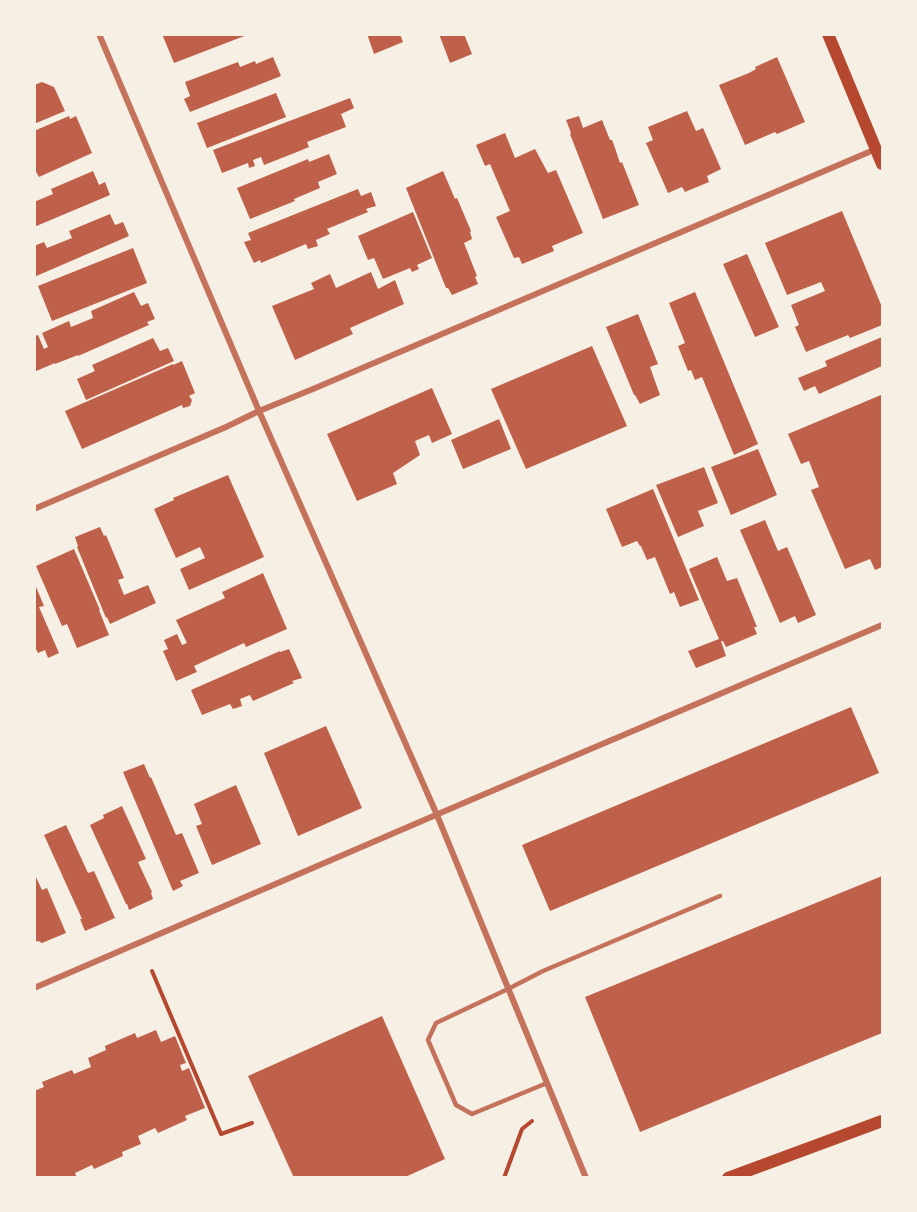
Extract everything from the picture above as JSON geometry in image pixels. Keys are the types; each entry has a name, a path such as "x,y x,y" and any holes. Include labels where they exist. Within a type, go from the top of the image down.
{"main road":[{"path":"828,34 882,164"},
{"path":"728,1178 882,1121"}],"street":[{"path":"99,34 259,411 437,815 586,1178"},
{"path":"34,509 877,149"},
{"path":"34,988 882,625"}],"lane":[{"path":"547,1083 472,1114 456,1105 428,1040 436,1023 543,971 720,896"}],"path":[{"path":"152,971 221,1134 252,1124"},
{"path":"504,1178 522,1129 532,1121"}],"building":[{"path":"162,34 247,34 247,35 174,63"},
{"path":"367,34 400,34 403,42 374,54"},
{"path":"439,34 464,34 472,54 450,63"},
{"path":"273,57 281,76 190,112 184,99 190,96 185,82 238,62 240,67"},
{"path":"777,57 805,122 745,145 719,85 749,73 756,69 755,67"},
{"path":"42,82 54,87 65,111 34,124 34,85"},
{"path":"276,93 286,117 207,148 197,123"},
{"path":"350,98 354,108 341,114 346,127 307,142 309,147 264,165 261,157 253,160 255,166 249,168 248,163 222,173 213,150"},
{"path":"687,111 696,131 703,128 721,169 707,176 709,182 685,192 682,187 668,193 646,143 653,140 648,127"},
{"path":"69,116 70,119 76,116 92,153 39,177 34,168 34,131"},
{"path":"579,116 583,128 602,120 639,205 603,219 566,120"},
{"path":"505,133 515,158 535,149 548,173 556,170 583,233 552,246 554,251 522,264 519,257 514,258 496,217 510,211 490,164 485,166 476,145"},
{"path":"329,154 337,174 318,182 320,188 250,219 237,188 308,159 309,162"},
{"path":"93,171 99,185 105,182 110,195 34,227 34,202 53,194 51,189"},
{"path":"443,171 471,231 472,239 464,243 478,284 452,295 446,288 406,188"},
{"path":"358,189 361,196 371,192 376,206 366,209 368,212 327,229 330,234 316,240 318,246 308,249 306,244 261,263 260,260 254,263 244,242 251,240 248,233"},
{"path":"842,211 882,307 882,325 850,338 848,335 806,352 795,327 799,325 791,305 825,291 821,282 787,295 765,243"},
{"path":"413,212 432,258 417,265 419,269 412,272 410,268 383,279 374,258 368,260 358,236"},
{"path":"110,214 115,225 123,222 129,236 34,277 34,246 44,242 47,248 72,238 69,231"},
{"path":"133,248 147,283 52,321 38,286"},
{"path":"747,254 779,327 755,337 723,264"},
{"path":"371,272 378,289 395,280 404,304 350,328 353,334 295,360 272,306 314,289 311,283 330,274 336,288"},
{"path":"134,292 141,306 148,303 155,319 147,322 149,325 78,356 34,372 34,336 38,335 44,349 48,347 42,333 69,321 71,327 93,318 91,311"},
{"path":"695,292 758,444 734,455 702,377 695,380 691,370 688,371 678,346 685,343 669,303"},
{"path":"638,314 658,364 650,367 660,395 640,404 634,395 606,327"},
{"path":"882,337 882,366 819,394 815,386 804,391 798,378 827,366 825,361"},
{"path":"153,338 160,351 168,348 174,361 86,400 77,379 95,371 92,365"},
{"path":"592,346 627,426 526,469 491,389"},
{"path":"182,361 195,393 189,396 192,400 190,406 183,408 182,405 82,449 65,411"},
{"path":"432,388 452,434 432,443 429,435 415,441 420,455 393,473 397,484 357,501 327,434"},
{"path":"881,395 882,567 875,570 870,559 845,569 811,490 819,487 809,461 801,464 788,434"},
{"path":"499,419 511,449 463,469 451,440"},
{"path":"758,449 777,495 731,515 711,467"},
{"path":"704,467 718,503 698,511 704,526 678,537 656,485"},
{"path":"228,475 264,557 189,590 180,569 205,558 200,547 176,558 154,509 174,500 173,498"},
{"path":"653,489 699,600 680,607 674,592 670,594 655,557 647,560 637,541 622,547 606,509"},
{"path":"765,520 778,551 787,547 816,615 798,623 795,616 780,623 740,530"},
{"path":"100,527 104,536 106,535 124,578 118,580 124,595 148,585 156,603 110,624 77,547 75,537"},
{"path":"74,549 109,635 77,648 67,624 62,626 36,566"},
{"path":"717,557 727,581 737,578 757,627 754,627 757,634 726,647 721,641 726,656 696,668 688,651 719,639 689,569"},
{"path":"263,573 287,629 246,647 244,643 194,666 197,672 176,681 163,651 168,649 164,640 177,634 182,645 187,643 176,620 225,598 222,592"},
{"path":"34,582 44,606 39,607 59,653 48,658 45,650 38,653 34,645"},
{"path":"289,649 302,678 253,701 250,695 240,699 242,706 233,709 230,704 202,715 191,690"},
{"path":"851,707 879,773 550,911 522,845"},
{"path":"326,726 362,808 298,836 264,753"},
{"path":"144,764 176,835 182,833 199,873 180,881 183,886 173,891 123,772"},
{"path":"236,785 261,844 212,865 196,826 202,824 194,804"},
{"path":"122,806 146,859 138,862 153,899 129,910 90,825 104,818 103,815"},
{"path":"66,825 88,873 94,871 115,918 85,931 80,919 82,919 44,835"},
{"path":"34,873 42,890 47,888 66,933 42,943 34,942"},
{"path":"882,876 882,1033 640,1132 585,997"},
{"path":"382,1016 445,1159 403,1178 294,1178 248,1076"},
{"path":"156,1030 161,1042 175,1036 186,1063 180,1065 182,1071 189,1068 205,1108 185,1116 187,1120 158,1133 155,1128 138,1136 141,1144 122,1152 123,1156 94,1169 92,1165 75,1173 77,1178 34,1178 34,1091 44,1087 42,1082 72,1070 74,1074 91,1067 88,1058 106,1050 105,1046 135,1033 137,1038"}]}
